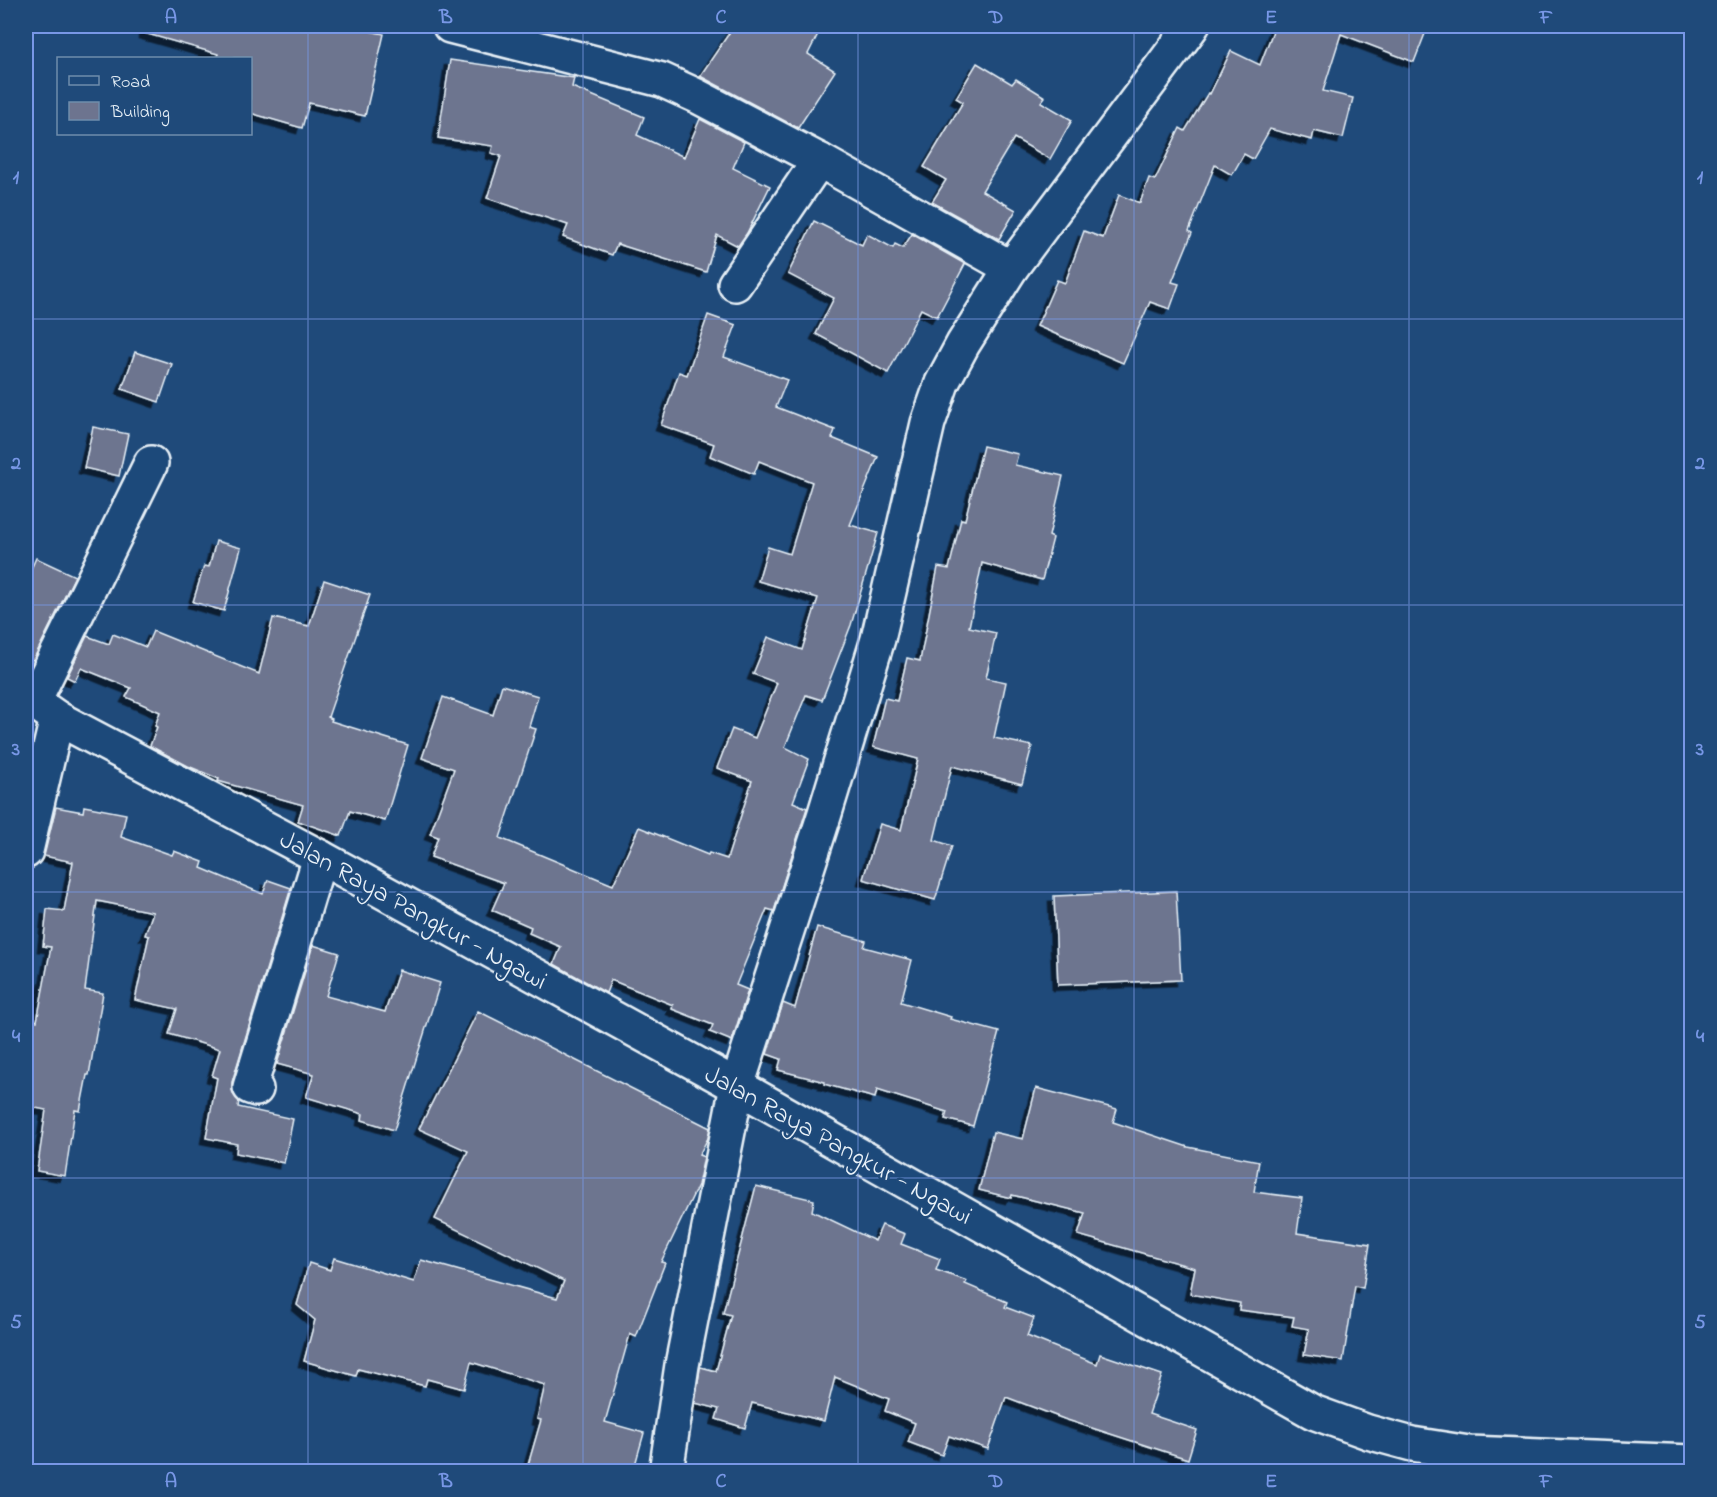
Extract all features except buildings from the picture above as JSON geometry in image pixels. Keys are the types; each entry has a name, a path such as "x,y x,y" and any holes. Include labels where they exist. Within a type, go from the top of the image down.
{"street":[{"path":"450,26 662,80 819,160 1011,268"},
{"path":"666,1472 682,1365 737,1086 878,639 928,423 942,383 963,344 1011,268 1192,26"},
{"path":"735,284 819,160"},
{"path":"26,851 39,705 151,463"},
{"name":"Jalan Raya Pangkur - Ngawi","path":"39,705 737,1086 1313,1412 1368,1432 1412,1444 1468,1453 1692,1462"},
{"path":"256,1089 250,1087 320,857"}]}
